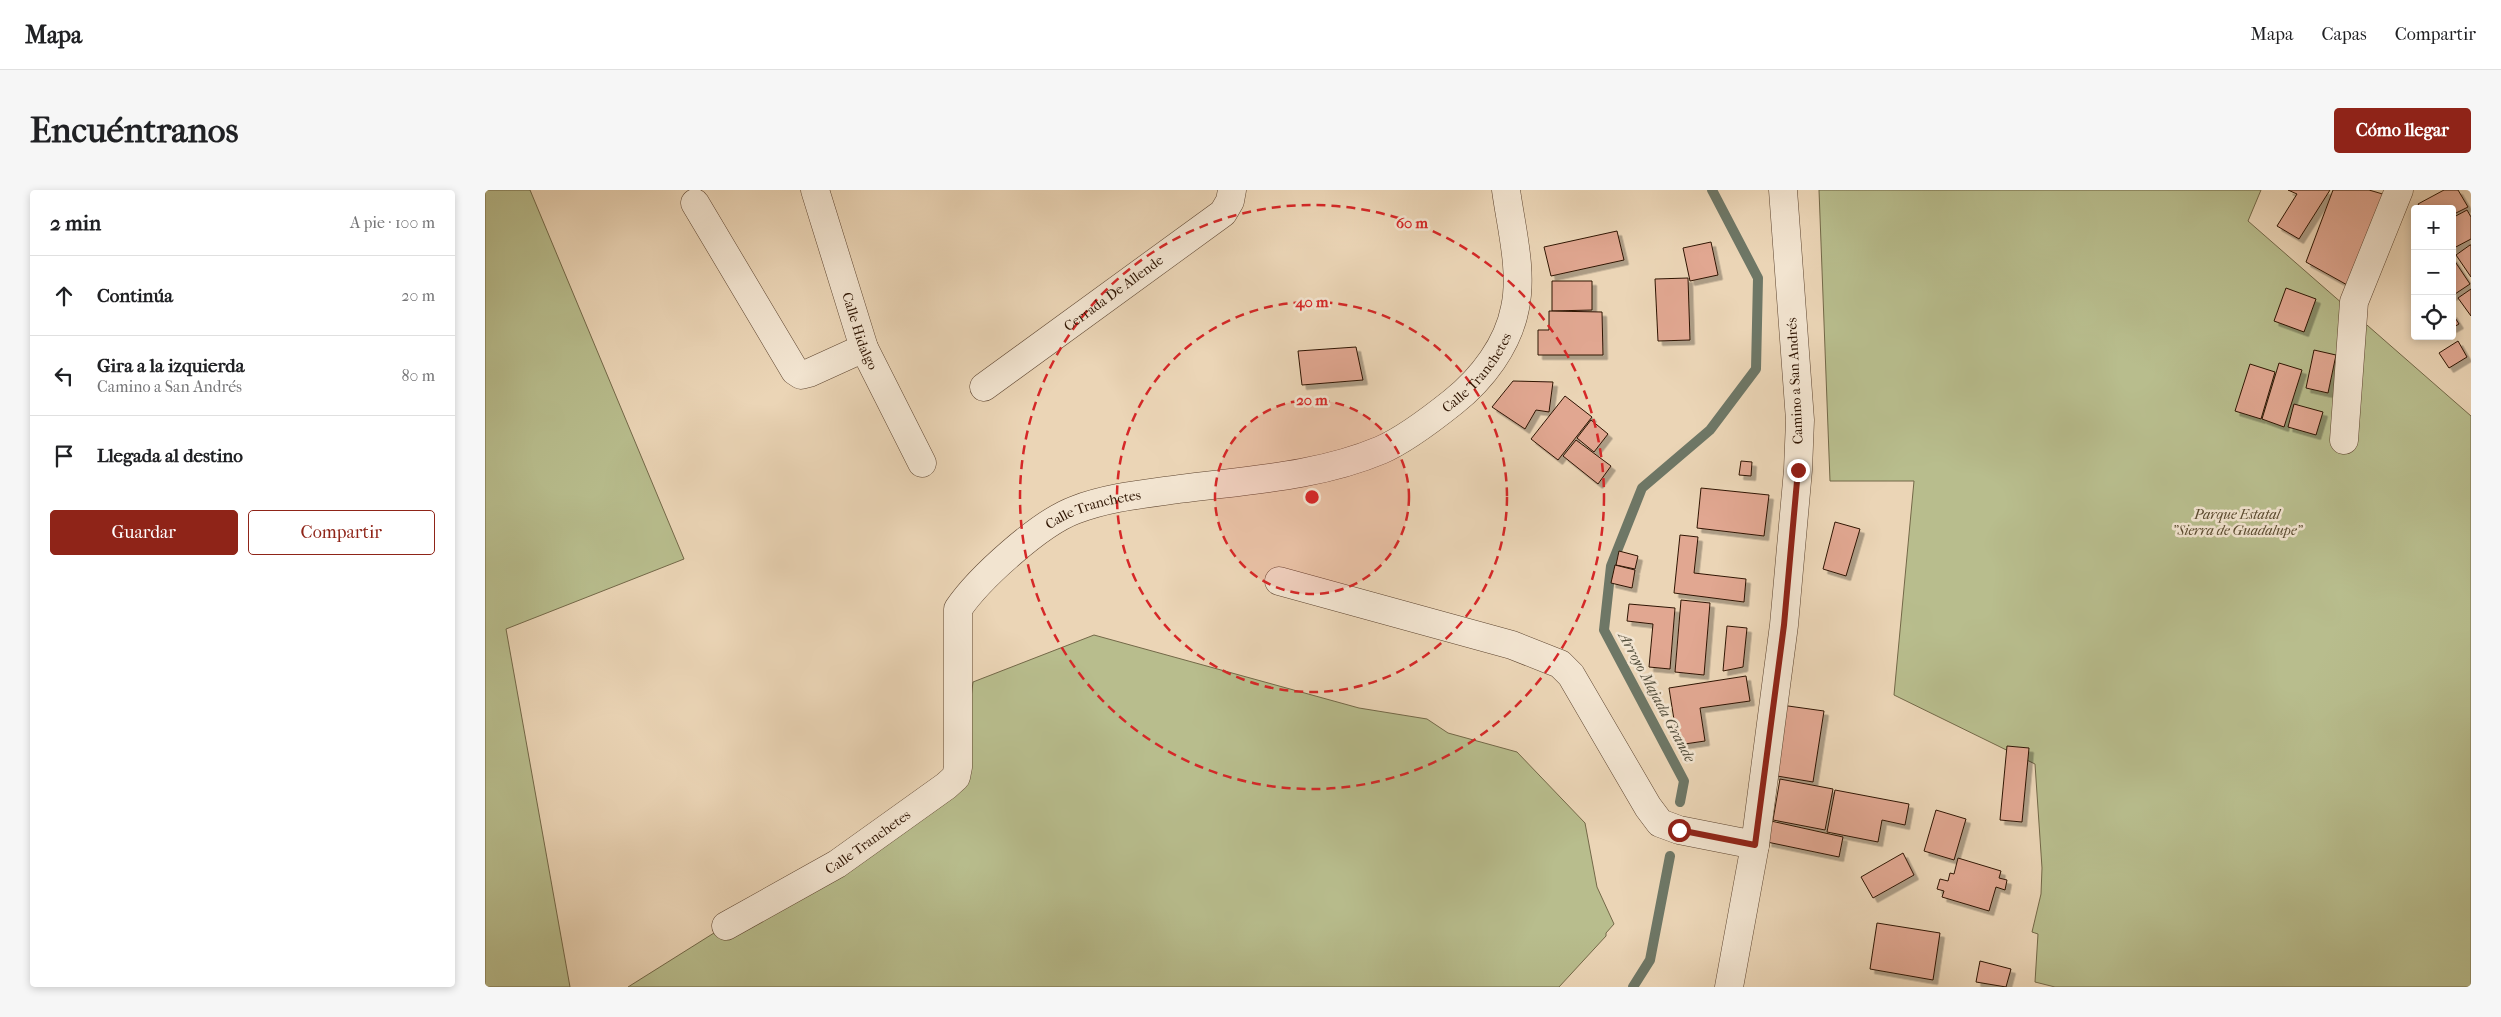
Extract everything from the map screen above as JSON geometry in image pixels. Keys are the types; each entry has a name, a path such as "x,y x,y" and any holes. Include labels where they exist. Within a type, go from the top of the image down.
{"street":[{"name":"Calle Tranchetes","path":"726,926 837,864 956,777 958,767 958,609 965,599 999,566 1045,526 1073,510 1113,498 1292,475 1330,468 1382,449 1438,414 1473,386 1497,353 1508,331 1515,309 1518,285 1506,190"},
{"name":"Camino a San Andrés","path":"1729,987 1755,845 1784,625 1799,460 1800,420 1783,190"},
{"path":"2344,440 2354,302 2399,190"},
{"name":"Cerrada De Allende","path":"984,387 1223,212 1230,201 1232,191"},
{"name":"Calle Hidalgo","path":"821,192 872,367 922,463"},
{"path":"695,203 795,371 801,374 809,373 865,348"},
{"path":"1279,581 1512,645 1560,664 1571,675 1647,808 1660,823 1679,830 1755,845"}],"green space":[{"path":"485,190 530,190 684,559 506,629 570,987 485,987"},
{"name":"Parque Estatal \"Sierra de Guadalupe\"","path":"1819,190 2261,190 2248,221 2471,416 2471,987 2055,987 2035,982 2038,934 2032,932 2041,894 2042,868 2035,764 1894,695 1914,481 1830,481"},
{"path":"1094,635 1359,708 1427,719 1448,733 1517,752 1585,823 1597,887 1614,924 1606,933 1606,936 1559,987 628,987 929,798 964,753 973,682"}],"building":[{"path":"2288,190 2330,190 2299,239 2277,226 2297,194"},
{"path":"2333,190 2369,190 2386,195 2349,286 2306,262"},
{"path":"2444,190 2458,190 2468,207 2456,213 2456,205 2418,204"},
{"path":"2467,210 2471,217 2471,239 2456,247 2456,216"},
{"path":"1617,231 1624,260 1551,276 1544,247"},
{"path":"1711,242 1718,275 1690,281 1683,248"},
{"path":"2471,245 2471,277 2456,255"},
{"path":"2456,263 2470,284 2456,293"},
{"path":"1688,278 1690,340 1658,341 1655,279"},
{"path":"1552,281 1592,281 1592,310 1552,311"},
{"path":"2286,288 2316,299 2304,332 2274,321"},
{"path":"2471,289 2471,316 2458,298"},
{"path":"1549,311 1602,312 1603,355 1538,355 1538,330 1549,330"},
{"path":"2458,341 2467,357 2449,368 2439,353"},
{"path":"1356,347 1363,380 1302,385 1298,351"},
{"path":"2314,350 2336,355 2328,393 2306,388"},
{"path":"2279,363 2302,370 2284,427 2262,419"},
{"path":"2250,364 2275,372 2261,419 2235,411"},
{"path":"1513,381 1553,382 1549,412 1536,410 1525,429 1492,407"},
{"path":"1565,396 1592,417 1558,460 1531,439"},
{"path":"2294,404 2323,412 2316,435 2288,427"},
{"path":"1591,420 1608,434 1594,452 1577,438"},
{"path":"1576,440 1611,466 1598,484 1563,456"},
{"path":"1741,461 1752,462 1751,476 1739,475"},
{"path":"1701,488 1769,495 1764,536 1697,528"},
{"path":"1835,522 1860,529 1846,576 1823,569"},
{"path":"1680,535 1698,537 1694,573 1746,579 1744,602 1674,593"},
{"path":"1619,551 1638,556 1635,569 1616,565"},
{"path":"1615,565 1635,570 1632,588 1611,583"},
{"path":"1681,600 1710,603 1704,675 1675,672"},
{"path":"1629,604 1675,608 1670,669 1649,667 1653,624 1627,621"},
{"path":"1727,626 1747,628 1743,667 1723,671"},
{"path":"1746,676 1750,701 1700,708 1705,741 1678,745 1669,688"},
{"path":"1781,705 1824,711 1813,782 1771,775"},
{"path":"2007,746 2029,748 2022,822 2000,820"},
{"path":"1780,779 1833,789 1825,830 1773,820"},
{"path":"1835,790 1909,804 1905,825 1882,820 1878,842 1827,832"},
{"path":"1936,810 1966,819 1954,860 1924,851"},
{"path":"1771,821 1843,837 1839,857 1767,842"},
{"path":"1903,853 1914,875 1873,898 1861,877"},
{"path":"1958,858 2001,871 1999,878 2007,880 2005,890 1996,887 1989,911 1942,897 1944,891 1937,889 1940,879 1948,881 1950,873 1954,874"},
{"path":"1877,923 1940,933 1933,980 1870,969"},
{"path":"1980,961 2011,969 2006,987 1976,982"}],"waterway":[{"name":"Arroyo Majada Grande","path":"1680,802 1684,781 1604,630 1611,566 1642,488 1710,430 1756,369 1758,278 1712,190"},
{"name":"Arroyo Majada Grande","path":"1633,987 1650,960 1670,856"}],"route":[{"path":"1679,830 1755,845 1784,625 1798,470"}]}
